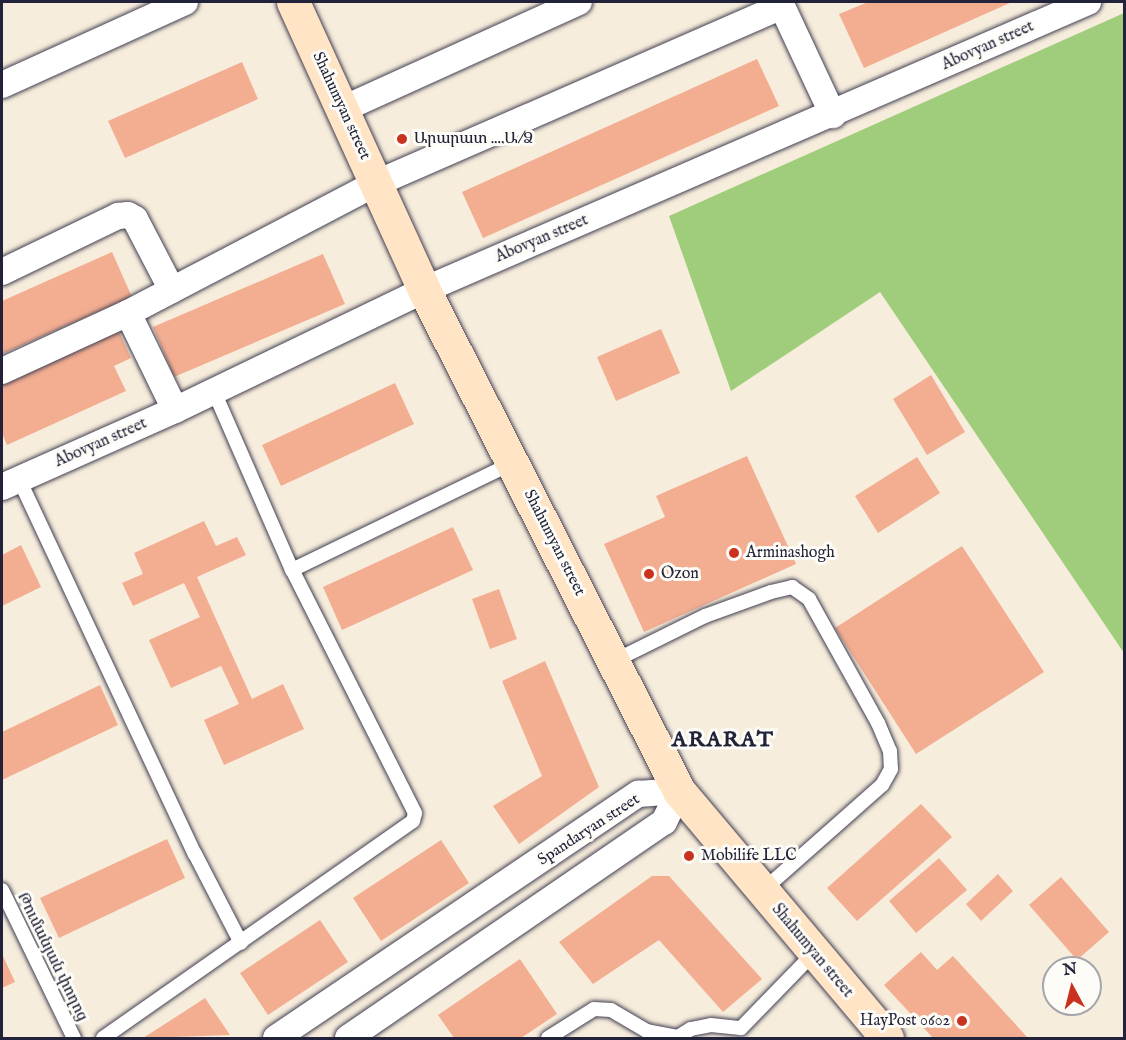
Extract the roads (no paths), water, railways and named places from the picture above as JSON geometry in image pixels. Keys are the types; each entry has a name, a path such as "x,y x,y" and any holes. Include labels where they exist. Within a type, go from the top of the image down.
{"main road":[{"name":"Shahumyan street","path":"293,2 424,290 680,790 761,891 887,1038"}],"street":[{"path":"2,85 185,2"},
{"path":"343,109 579,2"},
{"name":"Abovyan street","path":"7,481 175,410 213,389 424,290 833,115 1088,2"},
{"path":"2,371 128,313 376,183 781,4 833,115"},
{"path":"2,272 118,216 128,216 135,219 172,290"},
{"path":"128,313 175,410"},
{"path":"348,1038 664,822 680,790"},
{"name":"Spandaryan street","path":"276,1038 638,794 680,790"}],"lane":[{"path":"104,1038 413,821 415,813 292,570 213,389"},
{"path":"292,570 513,463"},
{"path":"7,481 241,943"},
{"path":"614,661 705,616 771,592 792,587 809,599 878,723 890,751 891,769 867,799 761,891"},
{"name":"Թումանյան փողոց","path":"2,890 74,1038"},
{"path":"548,1038 594,1009 611,1010 647,1031 678,1037 691,1029 711,1026 741,1028 814,953"}],"place":[{"name":"Արարատ ....Ա/Ձ","path":"402,139"},
{"name":"Arminashogh","path":"734,553"},
{"name":"Ozon","path":"649,574"},
{"name":"Mobilife LLC","path":"689,856"},
{"name":"HayPost 0602","path":"962,1021"}],"district":[{"name":"ARARAT","path":"723,741"}]}
